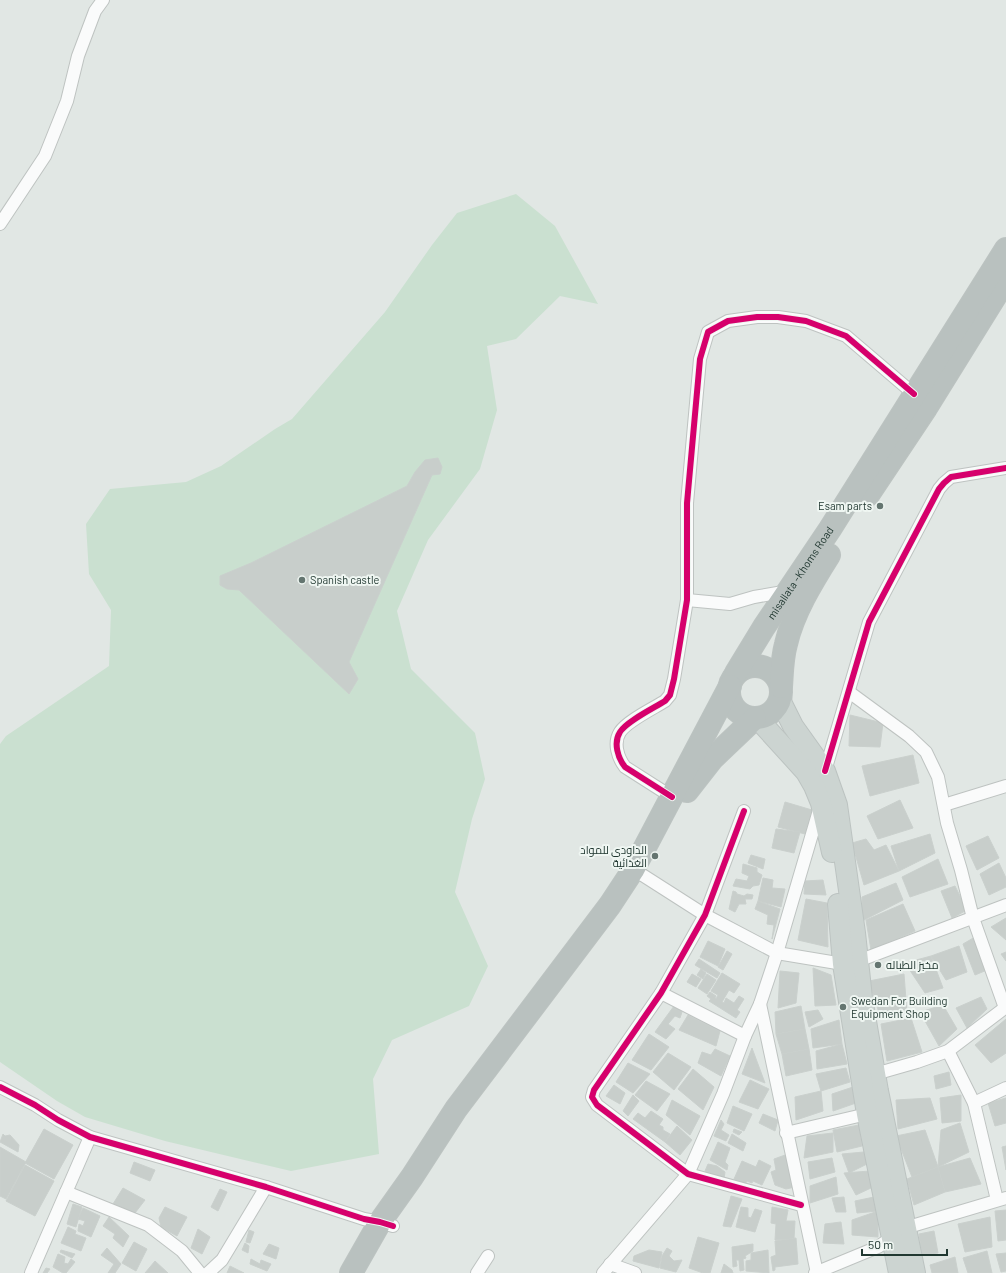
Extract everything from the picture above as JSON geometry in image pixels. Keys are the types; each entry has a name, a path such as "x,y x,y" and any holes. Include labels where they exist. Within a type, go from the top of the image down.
{"highway":[{"name":"misallata -Khoms Road","path":"638,873 672,797 733,680 764,627 830,529 1006,249"},
{"name":"misallata -Khoms Road","path":"780,694 783,658 790,629 818,573 926,408 1006,279"},
{"path":"759,666 767,668 773,673 778,680 780,694 771,712 756,718 741,713 735,708 729,694 733,680 743,668 759,666"},
{"path":"351,1273 487,1086 584,963 620,912 638,873 687,791 712,759 756,718"},
{"path":"364,1273 378,1248 387,1224"}],"main road":[{"path":"780,694 793,726 825,771 837,805 851,963 867,1114 899,1232 915,1273"},
{"path":"756,718 806,772 821,803 832,848 851,963 862,998 875,1074 899,1232 900,1273"}],"street":[{"path":"0,224 45,156 67,101 78,56 95,11 103,0"},
{"path":"672,797 625,767 620,761 617,742 620,732 625,726 660,704 670,695 674,679 687,600 687,503 700,359 708,332 728,321 756,317 778,317 806,321 846,336 914,394"},
{"path":"825,771 869,622 939,489 951,477 1006,468"},
{"path":"687,600 730,604 754,597 789,590"},
{"path":"849,692 909,736 926,752 938,777 947,823 973,918 1006,1007 948,1050 917,1062 875,1074"},
{"path":"944,805 1006,786"},
{"path":"607,1269 688,1174 723,1094 745,1036 760,1004 777,953 821,803"},
{"path":"744,811 705,915 661,992 594,1090 592,1097 597,1105 688,1174 801,1205"},
{"path":"638,873 705,915 777,953 851,963 1006,905"},
{"path":"661,992 745,1036"},
{"path":"760,1004 816,1273 878,1247 899,1232 1002,1199 974,1103 948,1050"},
{"path":"0,1087 90,1137 266,1187 364,1219 387,1224"},
{"path":"974,1103 1006,1088"},
{"path":"786,1133 867,1114"},
{"path":"31,1273 90,1137"},
{"path":"208,1273 222,1260 266,1187"},
{"path":"66,1192 148,1225 182,1251 200,1273"},
{"path":"477,1273 488,1256"},
{"path":"607,1269 635,1273"}],"green space":[{"path":"516,194 555,226 598,304 560,296 516,339 487,346 497,410 480,469 428,540 397,611 411,669 475,733 485,779 472,819 455,892 488,966 469,1006 392,1040 373,1079 379,1154 291,1171 165,1141 85,1117 57,1101 0,1062 0,744 6,736 109,666 111,610 89,574 86,524 110,489 186,482 221,466 292,419 385,312 432,245 457,213"}],"building":[{"name":"Spanish castle","path":"438,458 442,467 440,474 432,475 349,662 358,679 349,694 239,590 227,589 220,585 220,576 251,563 407,486 415,472 425,460"},
{"path":"850,715 883,723 880,747 849,746"},
{"path":"913,755 919,783 870,796 862,766"},
{"path":"900,800 913,828 878,839 867,816"},
{"path":"785,802 812,810 805,834 778,827"},
{"path":"776,829 800,832 794,853 772,848"},
{"path":"930,834 935,853 899,871 891,846"},
{"path":"988,836 999,858 977,870 966,846"},
{"path":"866,839 874,850 886,845 899,871 864,885 852,843"},
{"path":"751,855 765,859 763,869 748,863"},
{"path":"938,859 948,884 910,897 902,877"},
{"path":"999,863 1006,878 1006,887 989,895 980,874"},
{"path":"743,864 757,868 757,872 762,875 759,885 753,886 750,889 733,886 736,879 747,881 749,876 742,873"},
{"path":"763,878 773,880 772,888 785,889 781,907 758,901"},
{"path":"823,880 826,895 804,894 805,881"},
{"path":"896,883 903,900 862,921 862,897"},
{"path":"955,886 967,910 952,918 941,891"},
{"path":"733,891 744,896 747,894 753,895 752,899 745,899 746,904 739,904 735,912 729,909"},
{"path":"806,899 827,903 828,947 798,940"},
{"path":"758,901 780,909 772,939 774,925 767,924 768,915 755,909"},
{"path":"903,904 915,931 871,950 866,920"},
{"path":"1006,918 1006,940 991,927"},
{"path":"975,937 987,970 975,975 963,944"},
{"path":"708,941 725,949 718,966 700,957"},
{"path":"959,946 967,972 946,980 931,956"},
{"path":"727,951 732,954 723,970 718,967"},
{"path":"1006,952 1006,961 1001,954"},
{"path":"931,956 943,988 925,993 905,963"},
{"path":"699,959 720,973 717,978 695,965"},
{"path":"813,968 831,975 836,1005 815,1006"},
{"path":"701,969 706,973 703,979 697,975"},
{"path":"780,971 799,973 796,1003 778,1008"},
{"path":"722,973 740,984 734,993 729,990 722,1002 724,1003 726,998 734,1003 739,996 744,999 737,1010 740,1012 736,1018 709,1001 711,999 707,996 710,992 716,996 716,999 718,995 711,991"},
{"path":"692,974 701,979 696,987 687,982"},
{"path":"707,974 716,980 707,994 698,988"},
{"path":"904,974 907,1013 879,1013 869,981"},
{"path":"981,997 987,1009 967,1028 956,1008"},
{"path":"943,1005 957,1029 939,1046 920,1012"},
{"path":"674,1006 682,1012 680,1018 675,1016 668,1024 675,1029 666,1039 655,1032"},
{"path":"801,1006 805,1029 776,1034 775,1012"},
{"path":"818,1010 823,1019 809,1027 805,1012"},
{"path":"688,1015 720,1031 716,1046 679,1030"},
{"path":"911,1018 922,1052 887,1061 881,1024"},
{"path":"1006,1019 1006,1053 991,1063 975,1045"},
{"path":"839,1020 842,1044 813,1048 811,1029"},
{"path":"805,1029 809,1049 782,1054 776,1034"},
{"path":"649,1034 669,1047 651,1070 632,1060"},
{"path":"842,1044 847,1064 817,1069 816,1051"},
{"path":"752,1048 765,1083 742,1074"},
{"path":"715,1049 730,1056 721,1076 698,1063 702,1052 711,1055"},
{"path":"809,1049 812,1070 786,1076 782,1054"},
{"path":"668,1053 691,1067 674,1090 653,1072"},
{"path":"628,1063 650,1074 633,1093 616,1082"},
{"path":"846,1068 850,1082 821,1091 816,1074"},
{"path":"693,1069 714,1087 703,1110 678,1089"},
{"path":"949,1072 951,1085 936,1089 934,1076"},
{"path":"750,1080 769,1089 758,1109 739,1102"},
{"path":"646,1081 670,1094 657,1111 635,1095"},
{"path":"614,1085 625,1093 620,1104 606,1096"},
{"path":"853,1087 856,1103 833,1111 832,1094"},
{"path":"821,1091 823,1111 796,1120 795,1097"},
{"path":"633,1095 639,1101 628,1116 623,1111"},
{"path":"961,1095 961,1121 942,1123 940,1098"},
{"path":"930,1098 937,1119 898,1129 896,1100"},
{"path":"1006,1098 1006,1123 995,1126 988,1103"},
{"path":"672,1100 700,1116 690,1135 666,1115"},
{"path":"733,1106 752,1114 744,1131 727,1123"},
{"path":"651,1111 663,1119 659,1125 663,1127 663,1130 670,1134 665,1142 633,1119 638,1113 645,1118"},
{"path":"763,1114 778,1120 775,1131 759,1123"},
{"path":"721,1120 724,1124 721,1130 729,1135 726,1141 714,1136"},
{"path":"960,1123 969,1152 938,1167 941,1130"},
{"path":"859,1125 862,1146 837,1152 833,1130"},
{"path":"677,1126 692,1140 680,1155 665,1142"},
{"path":"44,1129 73,1145 54,1179 25,1163"},
{"path":"734,1129 742,1132 739,1135 733,1132"},
{"path":"925,1130 938,1167 912,1177 896,1136"},
{"path":"833,1133 833,1152 804,1158 807,1136"},
{"path":"3,1134 5,1136 10,1135 19,1145 18,1152 0,1142"},
{"path":"732,1134 746,1143 743,1151 728,1143"},
{"path":"718,1142 730,1148 725,1162 728,1165 727,1170 710,1160"},
{"path":"1006,1146 1006,1170 1002,1147"},
{"path":"0,1147 26,1162 6,1199 0,1196"},
{"path":"864,1152 867,1164 849,1173 842,1154"},
{"path":"788,1154 795,1187 786,1189 775,1185 771,1172 776,1170 774,1159"},
{"path":"832,1158 835,1172 810,1179 808,1162"},
{"path":"970,1158 981,1184 945,1192 938,1167"},
{"path":"759,1160 771,1166 762,1185 753,1181 752,1183 747,1181 745,1184 734,1179 742,1161 756,1167"},
{"path":"134,1162 155,1170 150,1181 130,1173"},
{"path":"708,1164 717,1166 725,1172 724,1179 705,1171"},
{"path":"25,1165 54,1181 35,1216 6,1201"},
{"path":"938,1167 945,1192 914,1205 907,1179"},
{"path":"870,1171 873,1187 856,1195 844,1173"},
{"path":"836,1177 838,1194 810,1203 810,1186"},
{"path":"123,1188 145,1200 135,1213 113,1204"},
{"path":"220,1189 227,1192 218,1211 211,1207"},
{"path":"731,1196 742,1199 731,1227 723,1226"},
{"path":"844,1197 846,1212 836,1212 832,1198"},
{"path":"874,1197 878,1211 857,1213 855,1201"},
{"path":"73,1204 82,1207 76,1227 67,1224"},
{"path":"165,1207 187,1217 177,1236 161,1227 159,1218"},
{"path":"741,1207 748,1208 748,1217 751,1218 755,1209 762,1211 755,1232 736,1227"},
{"path":"772,1207 788,1210 786,1221 795,1221 794,1239 775,1240 776,1224 771,1223"},
{"path":"83,1208 100,1216 91,1237 78,1231 79,1224 83,1226 85,1221 78,1219"},
{"path":"1006,1210 1006,1240 998,1241 995,1211"},
{"path":"878,1211 878,1237 852,1235 852,1220"},
{"path":"109,1217 129,1236 123,1247 113,1238 115,1234 103,1226"},
{"path":"990,1217 992,1247 965,1252 958,1224"},
{"path":"841,1222 844,1244 823,1243 825,1224"},
{"path":"68,1227 76,1231 75,1234 86,1238 81,1251 61,1243"},
{"path":"198,1229 210,1237 202,1254 191,1248"},
{"path":"249,1230 254,1232 250,1243 246,1242"},
{"path":"934,1231 938,1253 922,1255 919,1234"},
{"path":"698,1237 719,1243 710,1273 703,1273 689,1268"},
{"path":"796,1238 798,1264 775,1267 775,1270 773,1271 771,1257 776,1255 775,1241"},
{"path":"134,1242 147,1249 136,1271 122,1263"},
{"path":"245,1243 249,1246 248,1253 242,1250"},
{"path":"269,1244 279,1248 276,1259 263,1254"},
{"path":"753,1244 753,1251 743,1259 744,1270 740,1271 739,1260 736,1260 737,1266 733,1267 732,1247"},
{"path":"107,1248 121,1264 115,1273 108,1273 114,1264 101,1255"},
{"path":"667,1248 672,1251 669,1256 674,1261 682,1260 676,1272 660,1268 662,1256"},
{"path":"61,1250 75,1254 72,1258 60,1252"},
{"path":"649,1250 662,1252 659,1268 633,1261 634,1256"},
{"path":"768,1250 769,1273 746,1271 746,1261 751,1260 751,1253"},
{"path":"987,1251 992,1273 968,1273 963,1258"},
{"path":"1006,1253 1006,1271 1001,1272 996,1254"},
{"path":"58,1254 65,1257 64,1263 68,1264 71,1259 75,1262 66,1273 63,1273 53,1267"},
{"path":"955,1257 958,1273 932,1273 930,1265"},
{"path":"251,1259 260,1264 261,1260 271,1264 267,1271 250,1264"},
{"path":"155,1261 168,1273 145,1273"},
{"path":"724,1264 732,1270 733,1273 721,1273"},
{"path":"230,1266 244,1273 227,1273"},
{"path":"46,1268 50,1269 47,1273 43,1273"}],"cycle path":[{"path":"672,797 625,767 618,755 617,741 623,728 641,715 665,701 670,695 674,679 687,600 687,503 700,359 708,332 728,321 757,317 778,317 806,321 846,336 914,394"},
{"path":"825,771 869,622 939,489 951,477 1006,468"},
{"path":"744,811 705,915 661,993 594,1090 592,1097 597,1105 688,1174 801,1205"},
{"path":"0,1087 35,1105 58,1120 90,1137 266,1187 364,1219 393,1226"}],"place":[{"name":"Esam parts","path":"880,506"},
{"name":"Spanish castle","path":"302,580"},
{"name":"الداودي للمواد الغذائية","path":"655,856"},
{"name":"مخبز الطباله","path":"878,965"},
{"name":"Swedan For Building Equipment Shop","path":"843,1007"}]}
